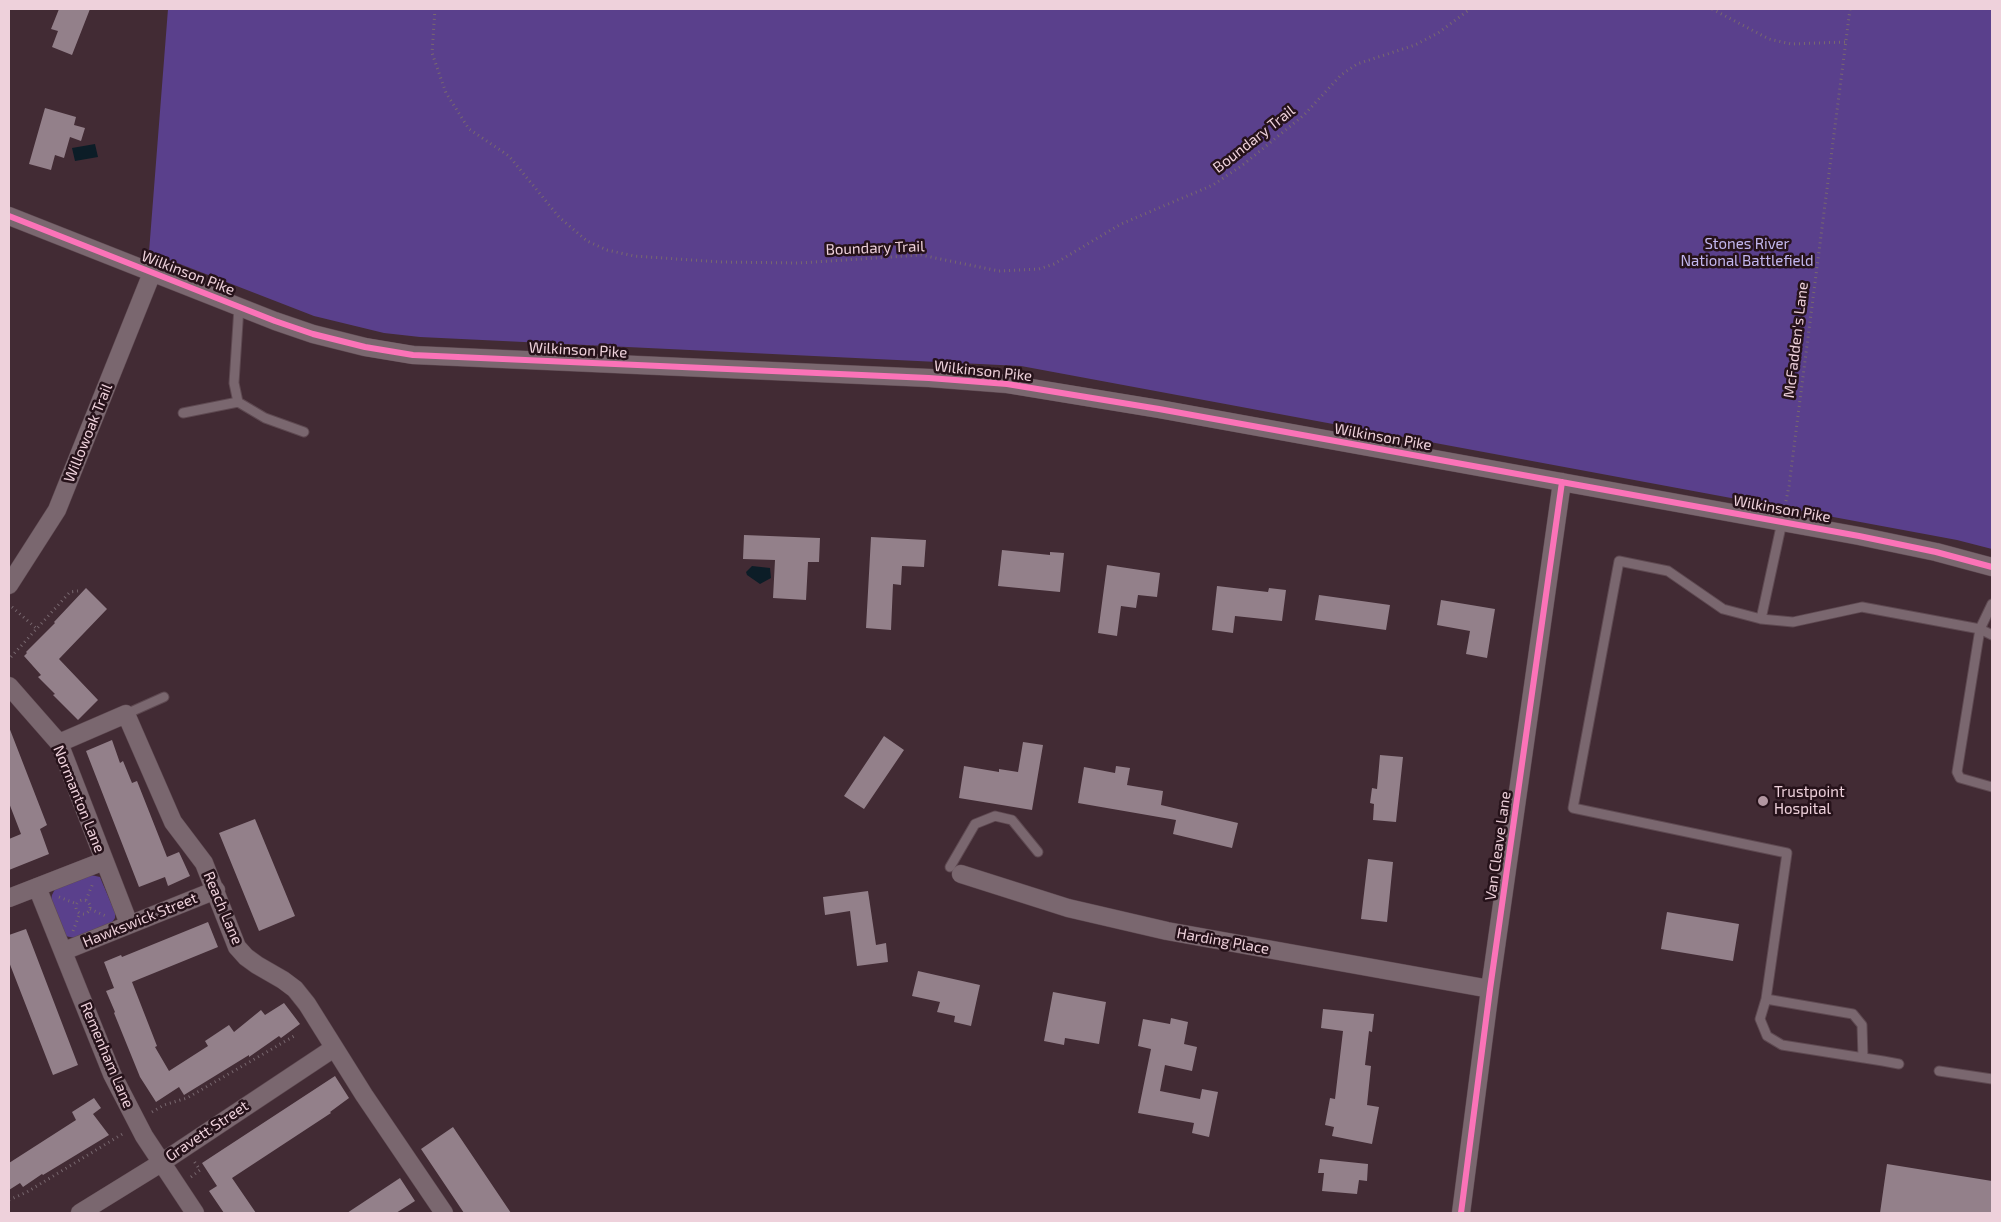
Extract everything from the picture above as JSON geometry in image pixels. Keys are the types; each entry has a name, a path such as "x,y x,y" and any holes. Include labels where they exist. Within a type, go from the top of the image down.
{"street":[{"name":"Wilkinson Pike","path":"9,216 239,307 313,334 348,344 388,352 432,356 919,377 994,382 1159,409 1782,522 1936,552 1992,567"},
{"name":"Willowoak Trail","path":"9,585 57,510 152,273"},
{"name":"Van Cleave Lane","path":"1461,1213 1490,989 1562,482"},
{"name":"Normanton Lane","path":"9,686 59,743 129,924"},
{"path":"59,743 126,714"},
{"name":"Reach Lane","path":"126,714 173,822 204,863 237,947 246,957 295,989 307,1004 441,1212"},
{"path":"9,898 104,861"},
{"name":"Harding Place","path":"955,870 1068,908 1167,931 1490,989"},
{"name":"Remenham Lane","path":"37,887 112,1074 140,1128 195,1213"},
{"name":"Hawkswick Street","path":"64,952 216,890"},
{"name":"Gravett Street","path":"80,1213 161,1163 334,1048"}],"lane":[{"path":"238,402 234,383 239,307"},
{"path":"183,413 238,402 264,418 304,432"},
{"path":"1761,619 1782,522"},
{"path":"1898,1064 1782,1045 1768,1036 1760,1019 1766,999 1786,853 1573,808 1619,561 1668,571 1723,609 1761,619 1793,622 1862,607 1980,629 1992,635"},
{"path":"1992,604 1980,629 1957,772 1960,778 1992,787"},
{"path":"126,714 164,697"},
{"path":"955,870 975,824 995,816 1012,820 1038,852"},
{"path":"1766,999 1853,1014 1862,1025 1862,1058"},
{"path":"1939,1072 1992,1079"}],"path":[{"path":"1712,9 1769,38 1791,44 1846,42 1850,9"},
{"path":"11,657 70,592 78,591"},
{"path":"12,607 37,629"},
{"path":"86,900 94,880"},
{"path":"56,896 77,904"},
{"path":"77,904 82,900 86,900"},
{"path":"86,900 89,903 90,909"},
{"path":"77,904 77,910 80,913"},
{"path":"80,913 87,913 90,909"},
{"path":"90,909 109,917"},
{"path":"72,933 80,913"},
{"path":"152,1112 164,1105 187,1098 296,1035"},
{"path":"9,1200 27,1192 124,1133"},
{"path":"191,1177 200,1170 194,1161"}],"green space":[{"name":"Stones River National Battlefield","path":"168,9 1992,9 1992,549 1957,540 1021,366 420,337 384,333 314,316 149,252"},
{"path":"91,875 100,877 115,912 115,918 111,924 75,938 65,936 51,900 52,895 55,889"}],"water":[{"path":"95,144 98,157 75,161 72,148"},
{"path":"752,566 770,568 771,578 760,584 747,575 746,572"}],"building":[{"path":"59,9 90,9 72,55 52,47 58,31 51,29"},
{"path":"45,108 76,117 74,125 85,128 81,141 70,137 64,158 55,155 51,170 29,164"},
{"path":"744,535 820,538 819,562 808,562 806,600 773,598 775,560 743,559"},
{"path":"871,537 926,540 924,567 902,566 901,585 893,584 891,630 866,628"},
{"path":"1002,550 1050,555 1050,552 1064,553 1060,592 998,586"},
{"path":"1107,565 1160,573 1157,597 1138,595 1136,608 1121,606 1117,636 1098,633"},
{"path":"1217,586 1268,592 1269,588 1286,590 1282,621 1235,616 1233,633 1212,630"},
{"path":"86,588 107,609 59,659 98,700 78,720 53,695 55,694 38,677 41,675 24,656"},
{"path":"1319,595 1390,605 1386,630 1315,620"},
{"path":"1441,600 1495,609 1487,658 1466,654 1470,631 1437,625"},
{"path":"9,727 47,825 40,829 49,854 9,870 9,839 21,834 9,803"},
{"path":"884,736 904,750 864,809 844,796"},
{"path":"112,740 120,763 123,761 132,783 137,781 167,857 179,852 190,876 168,886 165,877 139,887 86,751"},
{"path":"1023,742 1043,745 1032,810 959,798 964,766 999,772 999,769 1018,772"},
{"path":"1380,755 1403,757 1396,822 1373,820 1374,804 1370,803 1372,788 1377,789"},
{"path":"1116,766 1130,768 1127,785 1163,791 1161,805 1238,823 1232,848 1173,834 1176,820 1078,803 1084,767 1115,773"},
{"path":"255,819 295,916 259,931 219,833"},
{"path":"1368,859 1393,862 1387,922 1361,919"},
{"path":"868,891 876,945 886,943 888,962 857,966 850,911 825,915 823,897"},
{"path":"1667,912 1739,924 1733,961 1661,949"},
{"path":"208,922 218,947 132,982 157,1046 155,1047 169,1071 208,1046 205,1041 229,1025 234,1032 261,1010 265,1015 284,1003 300,1024 281,1038 279,1036 249,1057 249,1055 184,1095 179,1087 156,1102 140,1077 114,1013 106,991 114,988 104,962 121,955 122,957"},
{"path":"26,929 78,1065 53,1075 9,962 9,935"},
{"path":"918,971 980,985 971,1026 954,1022 955,1016 937,1012 940,1002 912,996"},
{"path":"1053,992 1106,1002 1099,1044 1065,1038 1064,1045 1044,1041"},
{"path":"1323,1009 1374,1014 1372,1032 1369,1031 1365,1065 1371,1066 1367,1105 1379,1107 1372,1144 1332,1136 1334,1127 1325,1125 1330,1098 1335,1099 1343,1031 1321,1028"},
{"path":"1171,1018 1188,1022 1184,1044 1197,1047 1192,1071 1165,1065 1160,1091 1200,1099 1202,1089 1218,1092 1209,1137 1192,1133 1194,1123 1138,1113 1151,1049 1138,1046 1143,1019 1170,1024"},
{"path":"335,1076 349,1098 331,1113 232,1178 256,1213 224,1213 209,1191 217,1186 202,1163"},
{"path":"94,1098 101,1108 93,1114 109,1135 23,1187 20,1183 9,1190 9,1163 76,1120 72,1112"},
{"path":"453,1127 511,1213 464,1213 421,1149"},
{"path":"1320,1159 1368,1164 1367,1181 1359,1180 1357,1194 1322,1191 1324,1173 1318,1173"},
{"path":"1887,1164 1992,1181 1992,1213 1880,1213"},
{"path":"400,1178 415,1201 396,1213 347,1213"}],"cycle path":[{"path":"9,216 275,321 313,334 365,347 413,355 929,378 1007,384 1159,409 1859,536 1936,552 1992,567"},
{"path":"1461,1213 1490,989 1562,482"}],"place":[{"name":"Trustpoint Hospital","path":"1763,801"}]}
